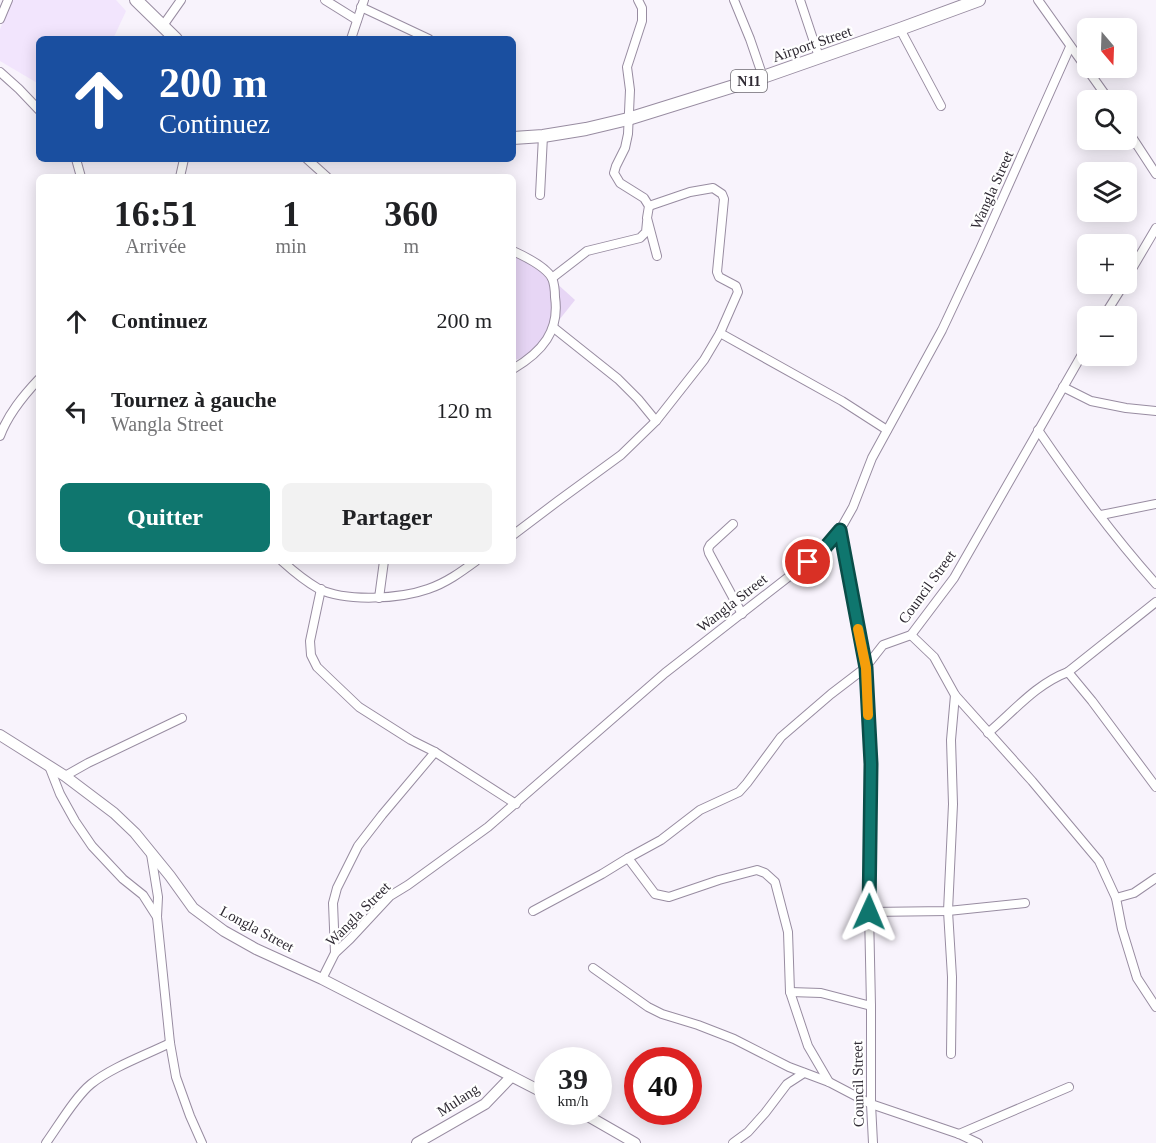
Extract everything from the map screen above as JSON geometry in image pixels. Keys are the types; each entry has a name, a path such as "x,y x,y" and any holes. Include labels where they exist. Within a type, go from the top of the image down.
{"highway":[{"path":"135,0 172,36"},
{"name":"Airport Street","path":"516,138 586,129 628,119 763,77 979,0"}],"main road":[{"name":"Longla Street","path":"0,735 65,776 114,813 135,833 196,911 224,931 534,1088"},
{"name":"Mulang","path":"417,1143 485,1104 511,1077"},
{"path":"604,1125 635,1143"}],"street":[{"path":"0,19 8,0"},
{"path":"162,27 181,0"},
{"path":"325,0 357,20"},
{"path":"552,278 587,251 631,241 644,236 646,232 649,206 644,198 620,183 614,172 625,148 628,134 630,90 627,67 642,21 642,8 638,0"},
{"path":"734,0 763,77"},
{"path":"800,0 819,57"},
{"path":"1038,0 1102,90"},
{"path":"352,36 363,4 423,36"},
{"path":"900,29 941,106"},
{"name":"Wangla Street","path":"322,979 335,953 390,896 488,828 665,673 823,550 840,530 853,507 872,458 886,430 942,330 1070,46"},
{"path":"0,72 36,107"},
{"path":"540,195 543,136"},
{"path":"1137,145 1156,174"},
{"path":"310,162 324,174"},
{"path":"516,533 621,455 656,421 704,360 720,333 738,292 736,286 719,277 717,272 724,199 722,194 713,188 690,192 649,206"},
{"path":"647,218 657,256"},
{"path":"1137,260 1156,228"},
{"path":"516,252 533,261 552,278 556,301 554,328 534,355 516,367"},
{"path":"554,328 618,380 656,421"},
{"path":"720,333 842,401 886,430"},
{"name":"Council Street","path":"873,1143 869,912 871,764 866,668 883,645 911,635 954,578 1077,363"},
{"path":"0,436 4,424 17,404 36,382"},
{"path":"1063,387 1091,401 1156,411"},
{"path":"1038,430 1156,584"},
{"path":"1101,515 1156,504"},
{"path":"733,524 708,549 742,614"},
{"path":"533,911 661,840 700,810 739,792 781,737 831,694 866,668 840,530"},
{"path":"286,564 321,590 345,596 379,598 429,589 472,564"},
{"path":"379,598 384,564"},
{"path":"321,590 310,640 311,655 317,667 359,707 516,804"},
{"path":"988,732 1036,689 1068,672 1156,602"},
{"path":"911,635 934,657 955,695 1032,781 1099,861 1116,898 1122,929 1137,978 1156,1007"},
{"path":"1068,672 1156,787"},
{"path":"951,1054 952,977 948,911 953,804 951,740 955,695"},
{"path":"65,776 182,718"},
{"path":"335,953 333,909 337,888 358,846 435,752"},
{"path":"48,766 60,794 92,846 123,879 143,895 157,917"},
{"path":"151,854 158,897 157,917 170,1043 176,1077 202,1143"},
{"path":"628,858 655,894 669,897 757,870 765,873 775,882 788,932 790,992 808,1046 829,1082"},
{"path":"1116,898 1134,893 1156,878"},
{"path":"869,912 948,911 1025,903"},
{"path":"593,968 648,1007 662,1014 698,1024 734,1039 789,1067 829,1082 871,1104 959,1134 978,1143"},
{"path":"790,992 821,993 871,1006"},
{"path":"46,1143 90,1084 109,1072 170,1043"},
{"path":"787,1084 789,1067"},
{"path":"734,1143 754,1126 787,1084 804,1072"},
{"path":"959,1134 1070,1087"}],"shaded area":[{"path":"13,0 116,0 126,11 114,36 36,36 36,82 0,61 0,29"},
{"path":"516,255 533,262 575,300 532,354 516,360"}],"slow traffic":[{"path":"858,629 866,668 868,715"}],"route":[{"path":"808,562 823,550 840,530 866,668 871,764 869,912"}]}
